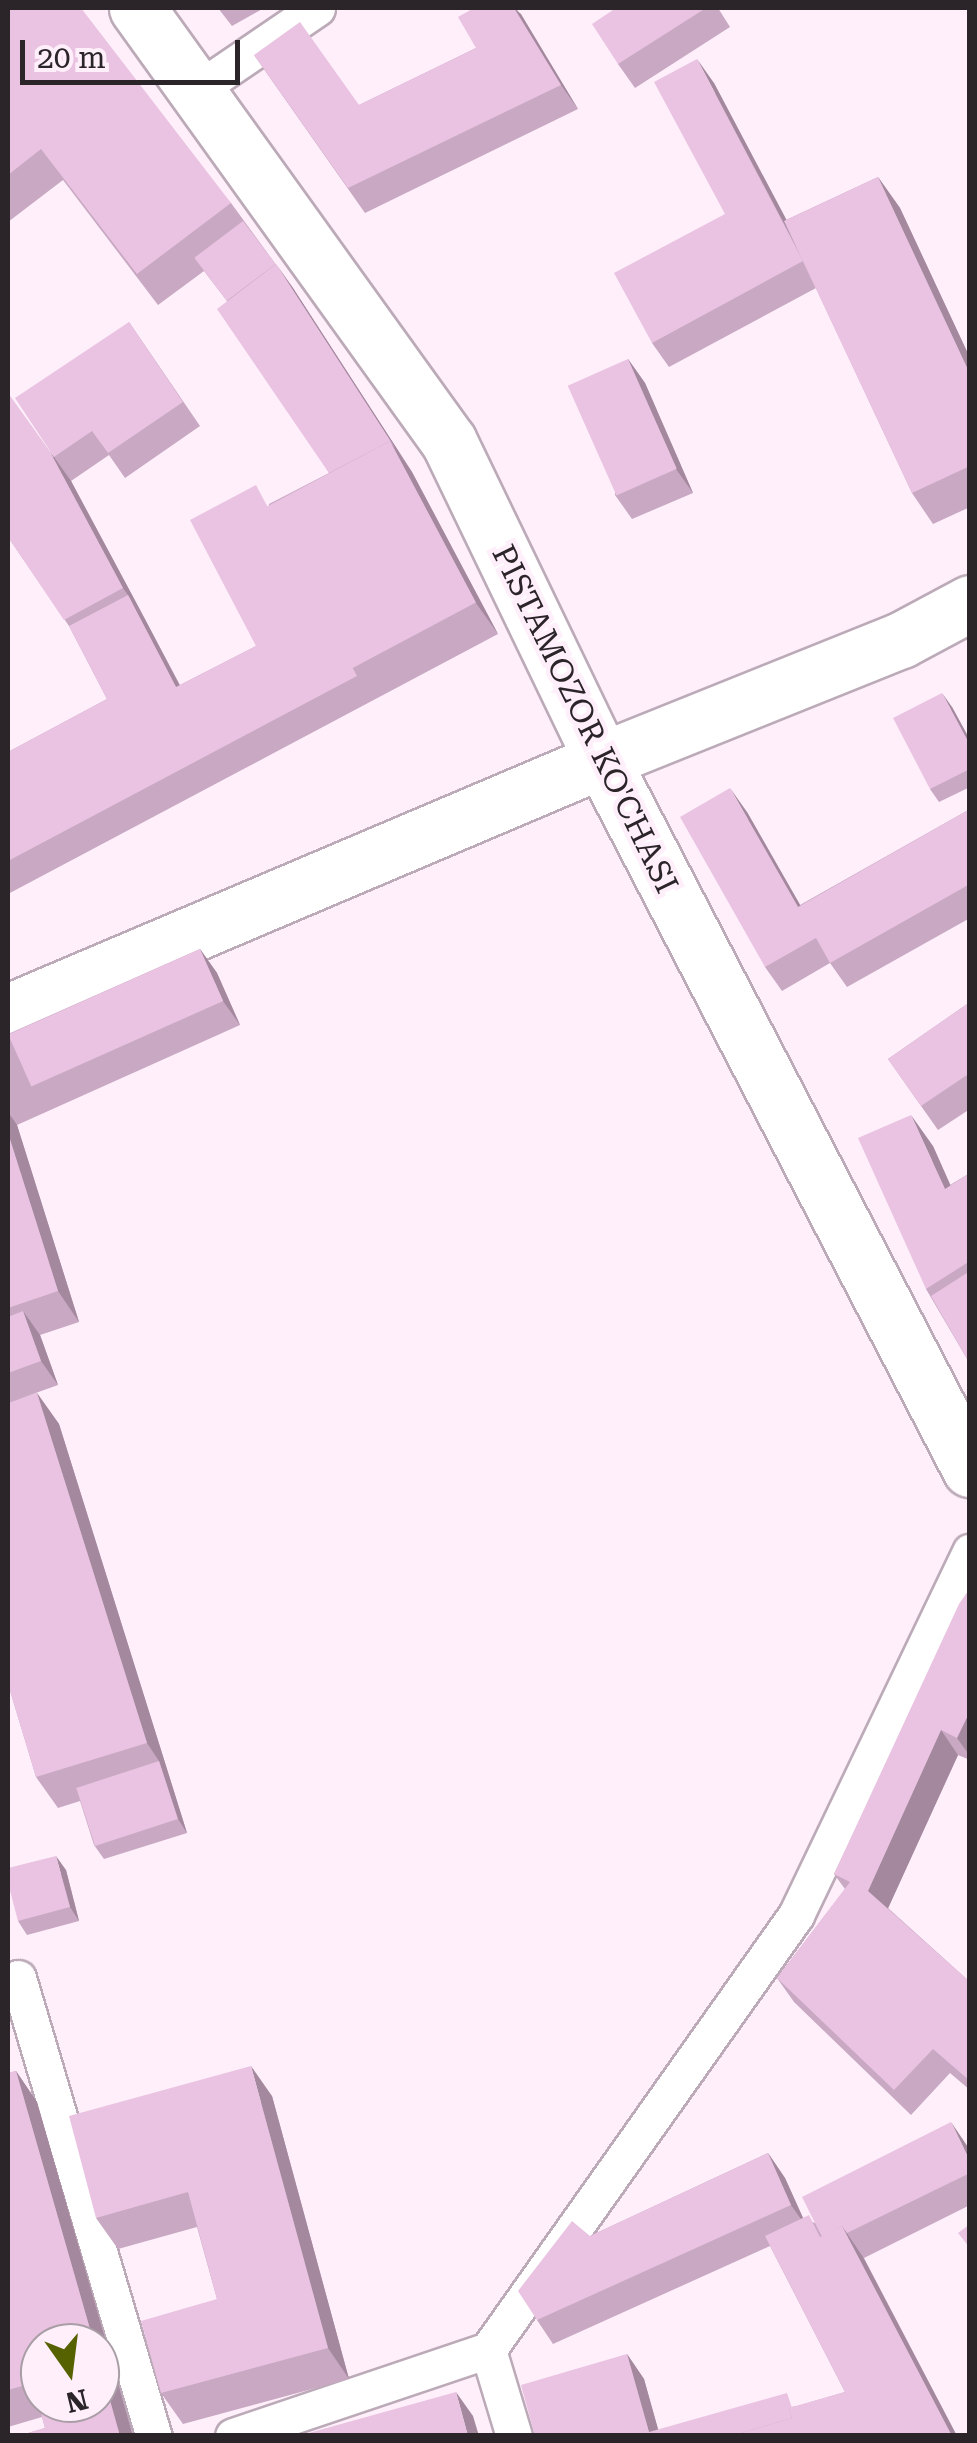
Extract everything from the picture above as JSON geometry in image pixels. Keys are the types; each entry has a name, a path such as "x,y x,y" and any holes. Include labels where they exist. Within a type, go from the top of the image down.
{"street":[{"name":"PISTAMOZOR KO'CHASI","path":"137,8 450,442 602,760 970,1468"},
{"path":"8,1012 602,760 901,640 970,604"}],"lane":[{"path":"198,88 317,8"},
{"path":"233,2436 488,2350 796,1916 970,1552"},
{"path":"18,1978 154,2436"},
{"path":"488,2350 514,2436"}],"building":[{"path":"8,8 81,8 231,203 137,274 41,149 8,175"},
{"path":"474,8 514,8 561,85 348,188 254,55 300,22 359,105 476,48 458,17"},
{"path":"616,8 706,8 618,64 592,24"},
{"path":"697,59 803,261 652,343 614,273 725,214 654,82"},
{"path":"878,177 970,374 970,466 912,493 784,221"},
{"path":"243,221 275,264 227,301 194,258"},
{"path":"276,264 395,448 390,441 329,473 217,309"},
{"path":"129,322 183,402 108,453 92,431 54,457 15,398"},
{"path":"628,359 677,469 617,495 568,386"},
{"path":"8,393 49,450 123,588 64,620 8,537"},
{"path":"390,441 476,603 352,668 266,507"},
{"path":"256,485 357,676 8,861 8,752 107,699 69,626 128,595 176,687 256,646 190,520"},
{"path":"942,693 970,745 970,769 930,789 893,718"},
{"path":"730,788 798,907 970,809 970,884 830,963 816,938 765,967 680,817"},
{"path":"200,949 223,1001 31,1086 8,1034"},
{"path":"970,1002 970,1073 921,1106 888,1059"},
{"path":"911,1115 945,1189 970,1173 970,1261 926,1289 858,1138"},
{"path":"8,1133 58,1291 8,1308"},
{"path":"970,1271 970,1364 931,1296"},
{"path":"23,1311 41,1361 8,1373 8,1317"},
{"path":"37,1393 147,1743 36,1777 8,1684 8,1403"},
{"path":"970,1588 970,1711 957,1738 941,1730 868,1891 970,1982 970,2081 933,2049 894,2090 777,1978 850,1882 834,1874 959,1604"},
{"path":"159,1761 178,1819 95,1846 76,1788"},
{"path":"56,1856 70,1907 18,1921 8,1868"},
{"path":"251,2066 328,2348 161,2393 141,2321 217,2299 188,2192 96,2218 69,2116"},
{"path":"16,2071 88,2323 20,2323 20,2387 8,2390 8,2073"},
{"path":"951,2122 970,2161 970,2173 847,2233 842,2226 822,2237 802,2197"},
{"path":"768,2153 791,2205 537,2320 518,2291 572,2221 590,2236"},
{"path":"809,2215 820,2237 842,2226 952,2436 731,2436 792,2418 789,2408 845,2392 765,2236"},
{"path":"970,2224 970,2248 958,2233"},
{"path":"627,2354 649,2432 787,2393 792,2418 731,2436 535,2436 521,2385"},
{"path":"456,2392 468,2436 298,2436"},
{"path":"44,2423 116,2423 120,2436 18,2436 45,2428"}]}
